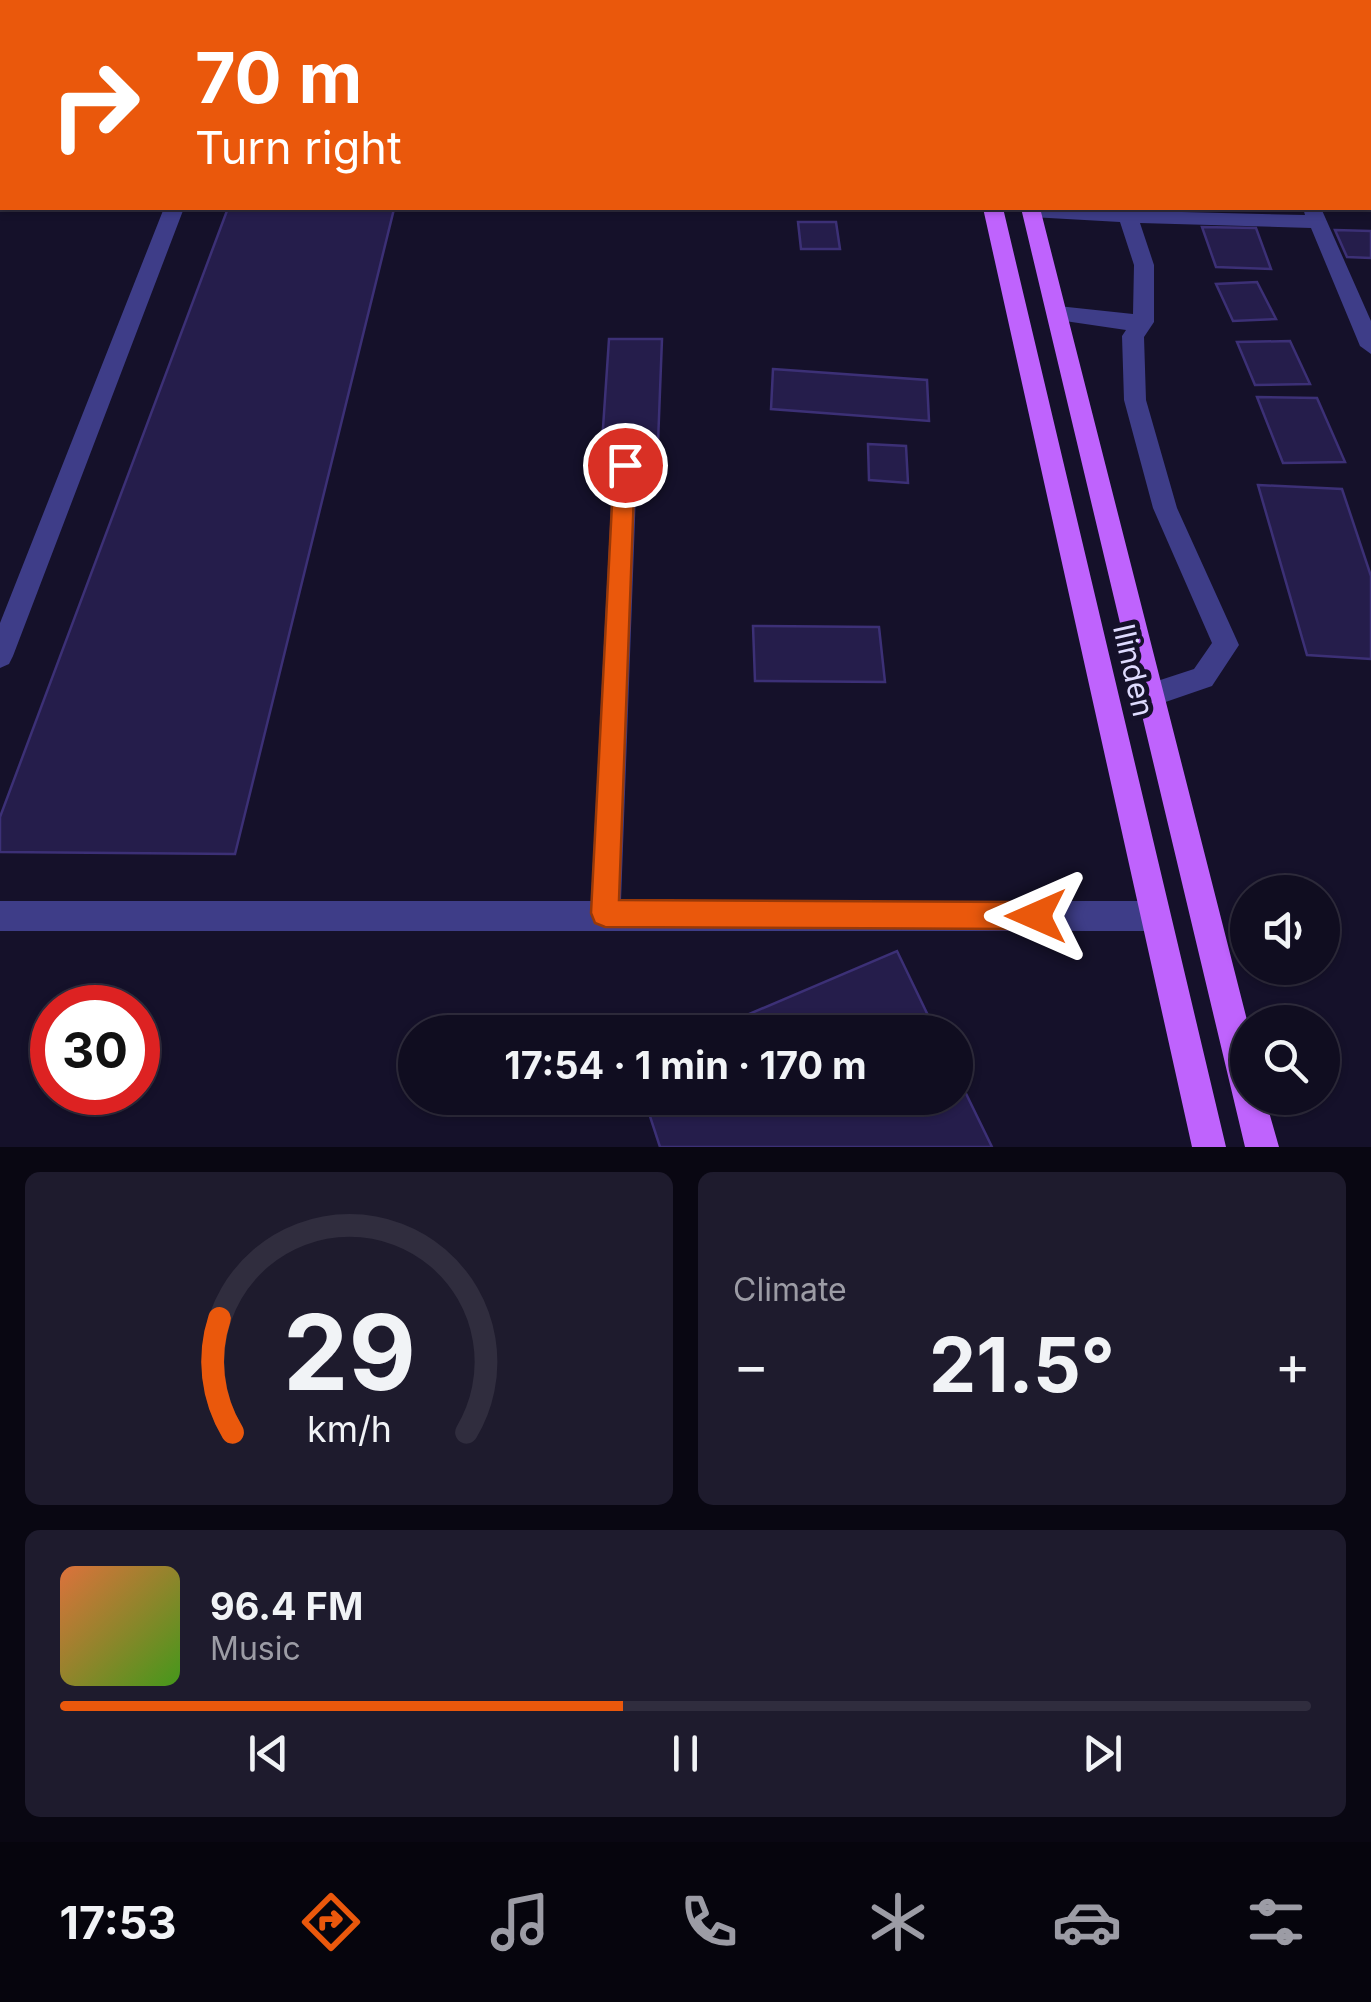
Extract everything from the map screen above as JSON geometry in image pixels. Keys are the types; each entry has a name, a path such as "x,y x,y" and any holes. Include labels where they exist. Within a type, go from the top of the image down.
{"main road":[{"name":"Ilinden","path":"994,210 1209,1147"},
{"name":"Ilinden","path":"1031,210 1230,1022"},
{"path":"1254,1115 1262,1147"}],"street":[{"path":"0,656 173,210"},
{"path":"1088,210 1128,216 1315,215 1371,346"},
{"path":"1128,216 1144,265 1143,322 1134,336 1135,400 1165,508 1226,645 1203,678 1151,695"},
{"path":"1058,314 1108,322 1143,322"},
{"path":"605,913 625,465"},
{"path":"0,916 1154,916"}],"building":[{"path":"227,210 394,210 235,854 0,852 0,817"},
{"path":"798,222 836,222 840,249 801,249"},
{"path":"1202,227 1256,228 1271,269 1216,267"},
{"path":"1335,230 1371,231 1371,258 1347,257"},
{"path":"1257,282 1276,319 1233,321 1216,284"},
{"path":"609,339 662,339 658,443 602,443"},
{"path":"1290,341 1310,384 1255,385 1237,342"},
{"path":"773,369 927,380 929,421 771,409"},
{"path":"1257,397 1317,398 1345,462 1283,463"},
{"path":"868,444 906,446 908,483 869,480"},
{"path":"1258,485 1342,489 1371,576 1371,659 1307,655"},
{"path":"753,626 879,627 885,682 755,681"},
{"path":"897,951 928,1015 747,1015"},
{"path":"973,1108 992,1147 660,1147 650,1115 973,1115"}],"route":[{"path":"625,465 605,913 1036,916"}]}
